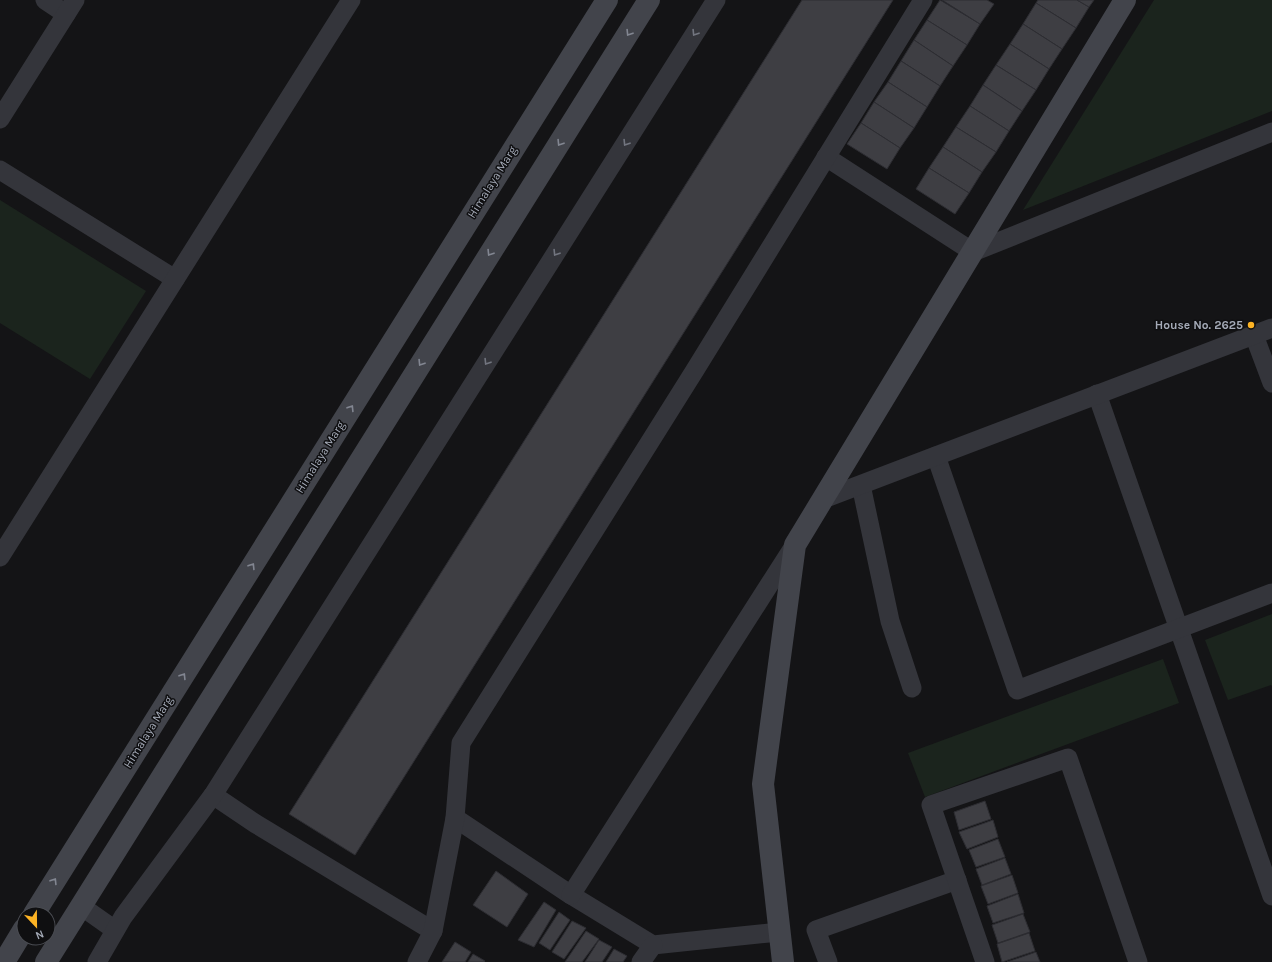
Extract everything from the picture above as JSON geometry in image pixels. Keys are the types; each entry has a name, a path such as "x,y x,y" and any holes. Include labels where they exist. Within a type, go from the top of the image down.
{"main road":[{"name":"Himalaya Marg","path":"39,906 606,0"},
{"path":"46,962 649,0"},
{"path":"783,962 762,784 795,544 1126,0"},
{"path":"4,962 14,937"}],"street":[{"path":"0,119 71,7 45,0"},
{"path":"0,557 351,0"},
{"path":"97,962 123,917 212,795 716,0"},
{"path":"417,962 433,931 455,818 461,743 695,370 923,0"},
{"path":"826,157 972,252 1272,132"},
{"path":"0,170 175,279"},
{"path":"823,499 1272,328"},
{"path":"1254,335 1272,382"},
{"path":"1097,394 1272,896"},
{"path":"936,456 1017,690 1272,594"},
{"path":"861,485 890,621 912,688"},
{"path":"571,895 795,544"},
{"path":"985,962 931,805 1068,758 1138,962"},
{"path":"212,795 256,824 433,931"},
{"path":"455,818 571,895 653,944 779,932"},
{"path":"828,962 816,930 957,880"},
{"path":"81,906 115,930"},
{"path":"641,962 653,944"}],"shaded area":[{"path":"1154,0 1272,0 1272,111 1023,210"},
{"path":"0,200 146,291 90,379 0,323"},
{"path":"1272,614 1272,686 1271,685 1228,700 1205,640"},
{"path":"1163,659 1179,703 925,797 908,753"}],"building":[{"path":"802,0 893,0 355,855 289,814"},
{"path":"940,0 980,24 967,45 927,20"},
{"path":"942,0 987,0 994,4 980,24"},
{"path":"1038,0 1077,0 1089,7 1076,28 1036,3"},
{"path":"1077,0 1094,0 1089,7"},
{"path":"1036,3 1076,28 1062,49 1023,24"},
{"path":"927,20 967,45 953,66 914,40"},
{"path":"1023,24 1062,49 1049,69 1010,44"},
{"path":"914,40 953,66 940,86 901,61"},
{"path":"1010,44 1049,69 1036,90 996,65"},
{"path":"901,61 940,86 927,107 888,82"},
{"path":"996,65 1036,90 1022,111 983,85"},
{"path":"888,82 927,107 914,128 874,102"},
{"path":"983,85 1022,111 1009,131 970,106"},
{"path":"874,102 914,128 900,148 861,123"},
{"path":"970,106 1009,131 996,152 956,127"},
{"path":"861,123 900,148 887,169 847,144"},
{"path":"956,127 996,152 982,172 943,147"},
{"path":"943,147 982,172 969,193 929,168"},
{"path":"929,168 969,193 955,214 916,189"},
{"path":"985,801 991,819 959,830 954,812"},
{"path":"993,820 998,837 967,849 959,832"},
{"path":"998,839 1005,857 976,867 969,850"},
{"path":"1005,858 1011,874 982,885 976,869"},
{"path":"496,871 528,894 507,927 473,905"},
{"path":"1012,875 1018,893 988,904 981,886"},
{"path":"1018,894 1024,913 993,923 987,906"},
{"path":"544,902 556,910 534,947 518,940"},
{"path":"559,912 570,920 550,950 539,943"},
{"path":"1023,914 1030,932 998,943 992,925"},
{"path":"572,921 586,928 564,959 552,952"},
{"path":"586,931 599,939 582,962 565,962"},
{"path":"1029,933 1035,951 1002,962 997,944"},
{"path":"599,940 612,947 602,962 585,962"},
{"path":"455,942 471,952 465,962 442,962"},
{"path":"614,949 627,956 623,962 606,962"},
{"path":"1036,952 1040,962 1007,962"},
{"path":"473,954 485,961 468,962"}],"place":[{"name":"House No. 2625","path":"1251,325"}]}
